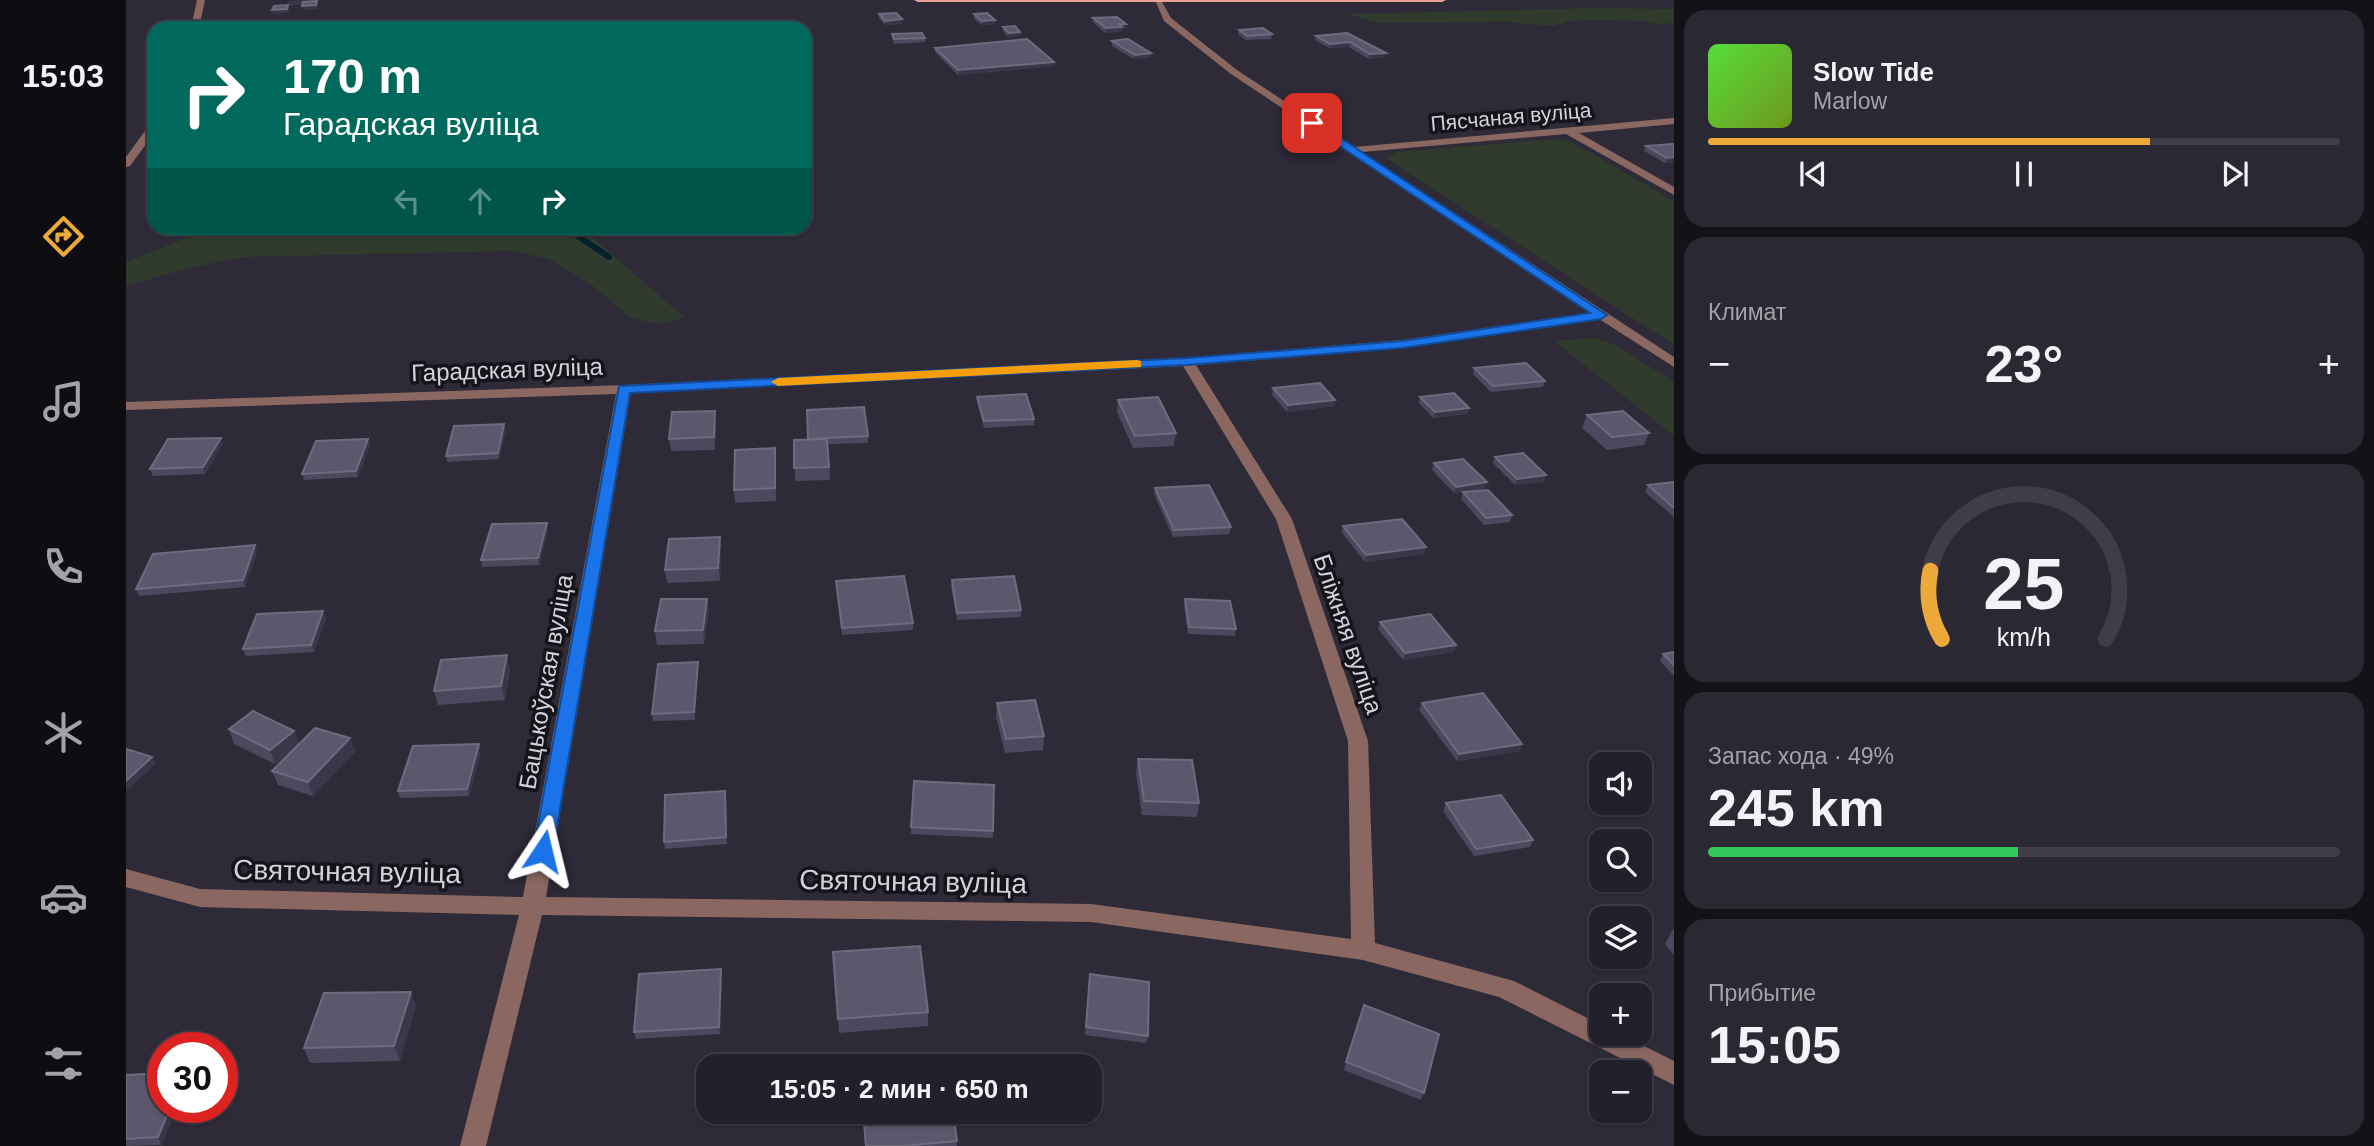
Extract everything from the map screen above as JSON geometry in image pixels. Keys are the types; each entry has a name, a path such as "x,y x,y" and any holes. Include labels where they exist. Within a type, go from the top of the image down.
{"main road":[{"path":"918,0 1443,0"}],"street":[{"path":"196,21 201,0"},
{"path":"1158,1 1167,19 1190,39 1352,150 1674,363"},
{"name":"Пясчаная вуліца","path":"1352,150 1674,121"},
{"path":"1569,131 1674,192"},
{"path":"126,164 147,136"},
{"name":"Гарадская вуліца","path":"126,406 624,389 1187,362 1402,344 1601,315"},
{"name":"Бліжняя вуліца","path":"1187,362 1284,519 1359,741 1363,950"},
{"name":"Бацькоўская вуліца","path":"473,1146 533,906 624,389"},
{"name":"Святочная вуліца","path":"126,878 200,898 533,906 1091,913 1363,950 1505,988 1674,1074"}],"green space":[{"path":"1597,8 1674,9 1674,22 1662,25 1644,21 1598,20 1568,21 1553,26 1507,22 1378,23 1347,14"},
{"path":"1557,139 1572,142 1674,201 1674,345 1386,158 1397,152"},
{"path":"194,235 590,235 685,318 660,324 631,318 593,286 549,259 512,251 243,257 185,269 126,286 126,262"},
{"path":"1593,338 1616,345 1674,382 1674,436 1554,341"}],"building":[{"path":"317,1 316,5 302,6 303,2"},
{"path":"288,5 287,9 272,10 274,6"},
{"path":"896,13 902,19 885,21 879,14"},
{"path":"987,13 995,20 982,21 974,14"},
{"path":"1117,17 1126,24 1119,24 1122,27 1106,28 1093,18"},
{"path":"1015,26 1020,32 1009,33 1003,27"},
{"path":"1263,28 1272,34 1247,36 1239,30"},
{"path":"922,33 925,38 894,39 892,34"},
{"path":"1347,33 1386,53 1370,54 1350,42 1330,44 1316,36"},
{"path":"1027,39 1054,62 958,70 935,48"},
{"path":"1128,39 1151,53 1135,55 1112,41"},
{"path":"1673,144 1674,157 1667,158 1646,146"},
{"path":"1526,363 1545,381 1493,386 1474,368"},
{"path":"1320,383 1335,400 1288,405 1273,388"},
{"path":"1454,393 1469,408 1435,412 1420,397"},
{"path":"1026,394 1034,419 984,421 977,397"},
{"path":"1158,397 1176,433 1135,436 1118,400"},
{"path":"864,407 868,436 808,439 807,410"},
{"path":"715,411 714,437 669,439 672,412"},
{"path":"1623,411 1649,433 1612,437 1587,415"},
{"path":"504,424 498,453 446,456 454,426"},
{"path":"221,438 203,467 150,469 168,439"},
{"path":"368,439 356,471 302,474 316,441"},
{"path":"827,439 829,467 794,468 794,440"},
{"path":"775,448 775,488 734,490 735,450"},
{"path":"1523,453 1546,475 1517,479 1495,457"},
{"path":"1463,459 1487,482 1456,487 1434,463"},
{"path":"1674,482 1674,508 1648,485"},
{"path":"1209,485 1231,527 1174,530 1155,488"},
{"path":"1488,490 1512,515 1486,518 1463,492"},
{"path":"1402,519 1426,547 1366,555 1343,526"},
{"path":"547,523 538,558 481,560 492,524"},
{"path":"720,537 718,568 665,570 669,539"},
{"path":"255,545 243,580 136,589 153,554"},
{"path":"904,576 913,623 842,628 836,581"},
{"path":"1014,576 1021,610 957,613 952,580"},
{"path":"661,599 707,599 703,630 655,631"},
{"path":"1185,599 1230,601 1236,629 1189,627"},
{"path":"323,611 311,645 243,649 257,614"},
{"path":"1430,614 1456,645 1405,653 1380,622"},
{"path":"1674,652 1674,665 1663,654"},
{"path":"507,655 501,686 434,691 441,660"},
{"path":"698,662 694,712 652,714 658,664"},
{"path":"1483,693 1522,744 1459,754 1422,703"},
{"path":"1035,700 1044,736 1006,739 997,703"},
{"path":"253,711 294,731 270,750 229,729"},
{"path":"315,728 350,738 308,782 272,771"},
{"path":"479,744 467,789 398,791 413,746"},
{"path":"126,749 152,757 126,781"},
{"path":"1138,759 1192,760 1199,803 1144,801"},
{"path":"914,781 994,785 993,831 911,827"},
{"path":"725,791 726,837 664,842 665,795"},
{"path":"1501,795 1533,840 1476,849 1446,803"},
{"path":"920,946 928,1012 838,1019 833,952"},
{"path":"721,969 719,1027 634,1032 639,974"},
{"path":"1090,974 1149,982 1148,1036 1086,1027"},
{"path":"411,992 394,1046 304,1048 324,993"},
{"path":"1364,1005 1439,1034 1424,1093 1346,1062"},
{"path":"147,1074 147,1123 164,1123 158,1137 126,1139 126,1075"},
{"path":"864,1124 955,1124 957,1141 866,1146"}],"waterway":[{"path":"576,235 609,257"}],"slow traffic":[{"path":"778,382 1137,364"}],"route":[{"path":"543,851 624,389 1187,362 1402,344 1601,315 1312,123"}]}
